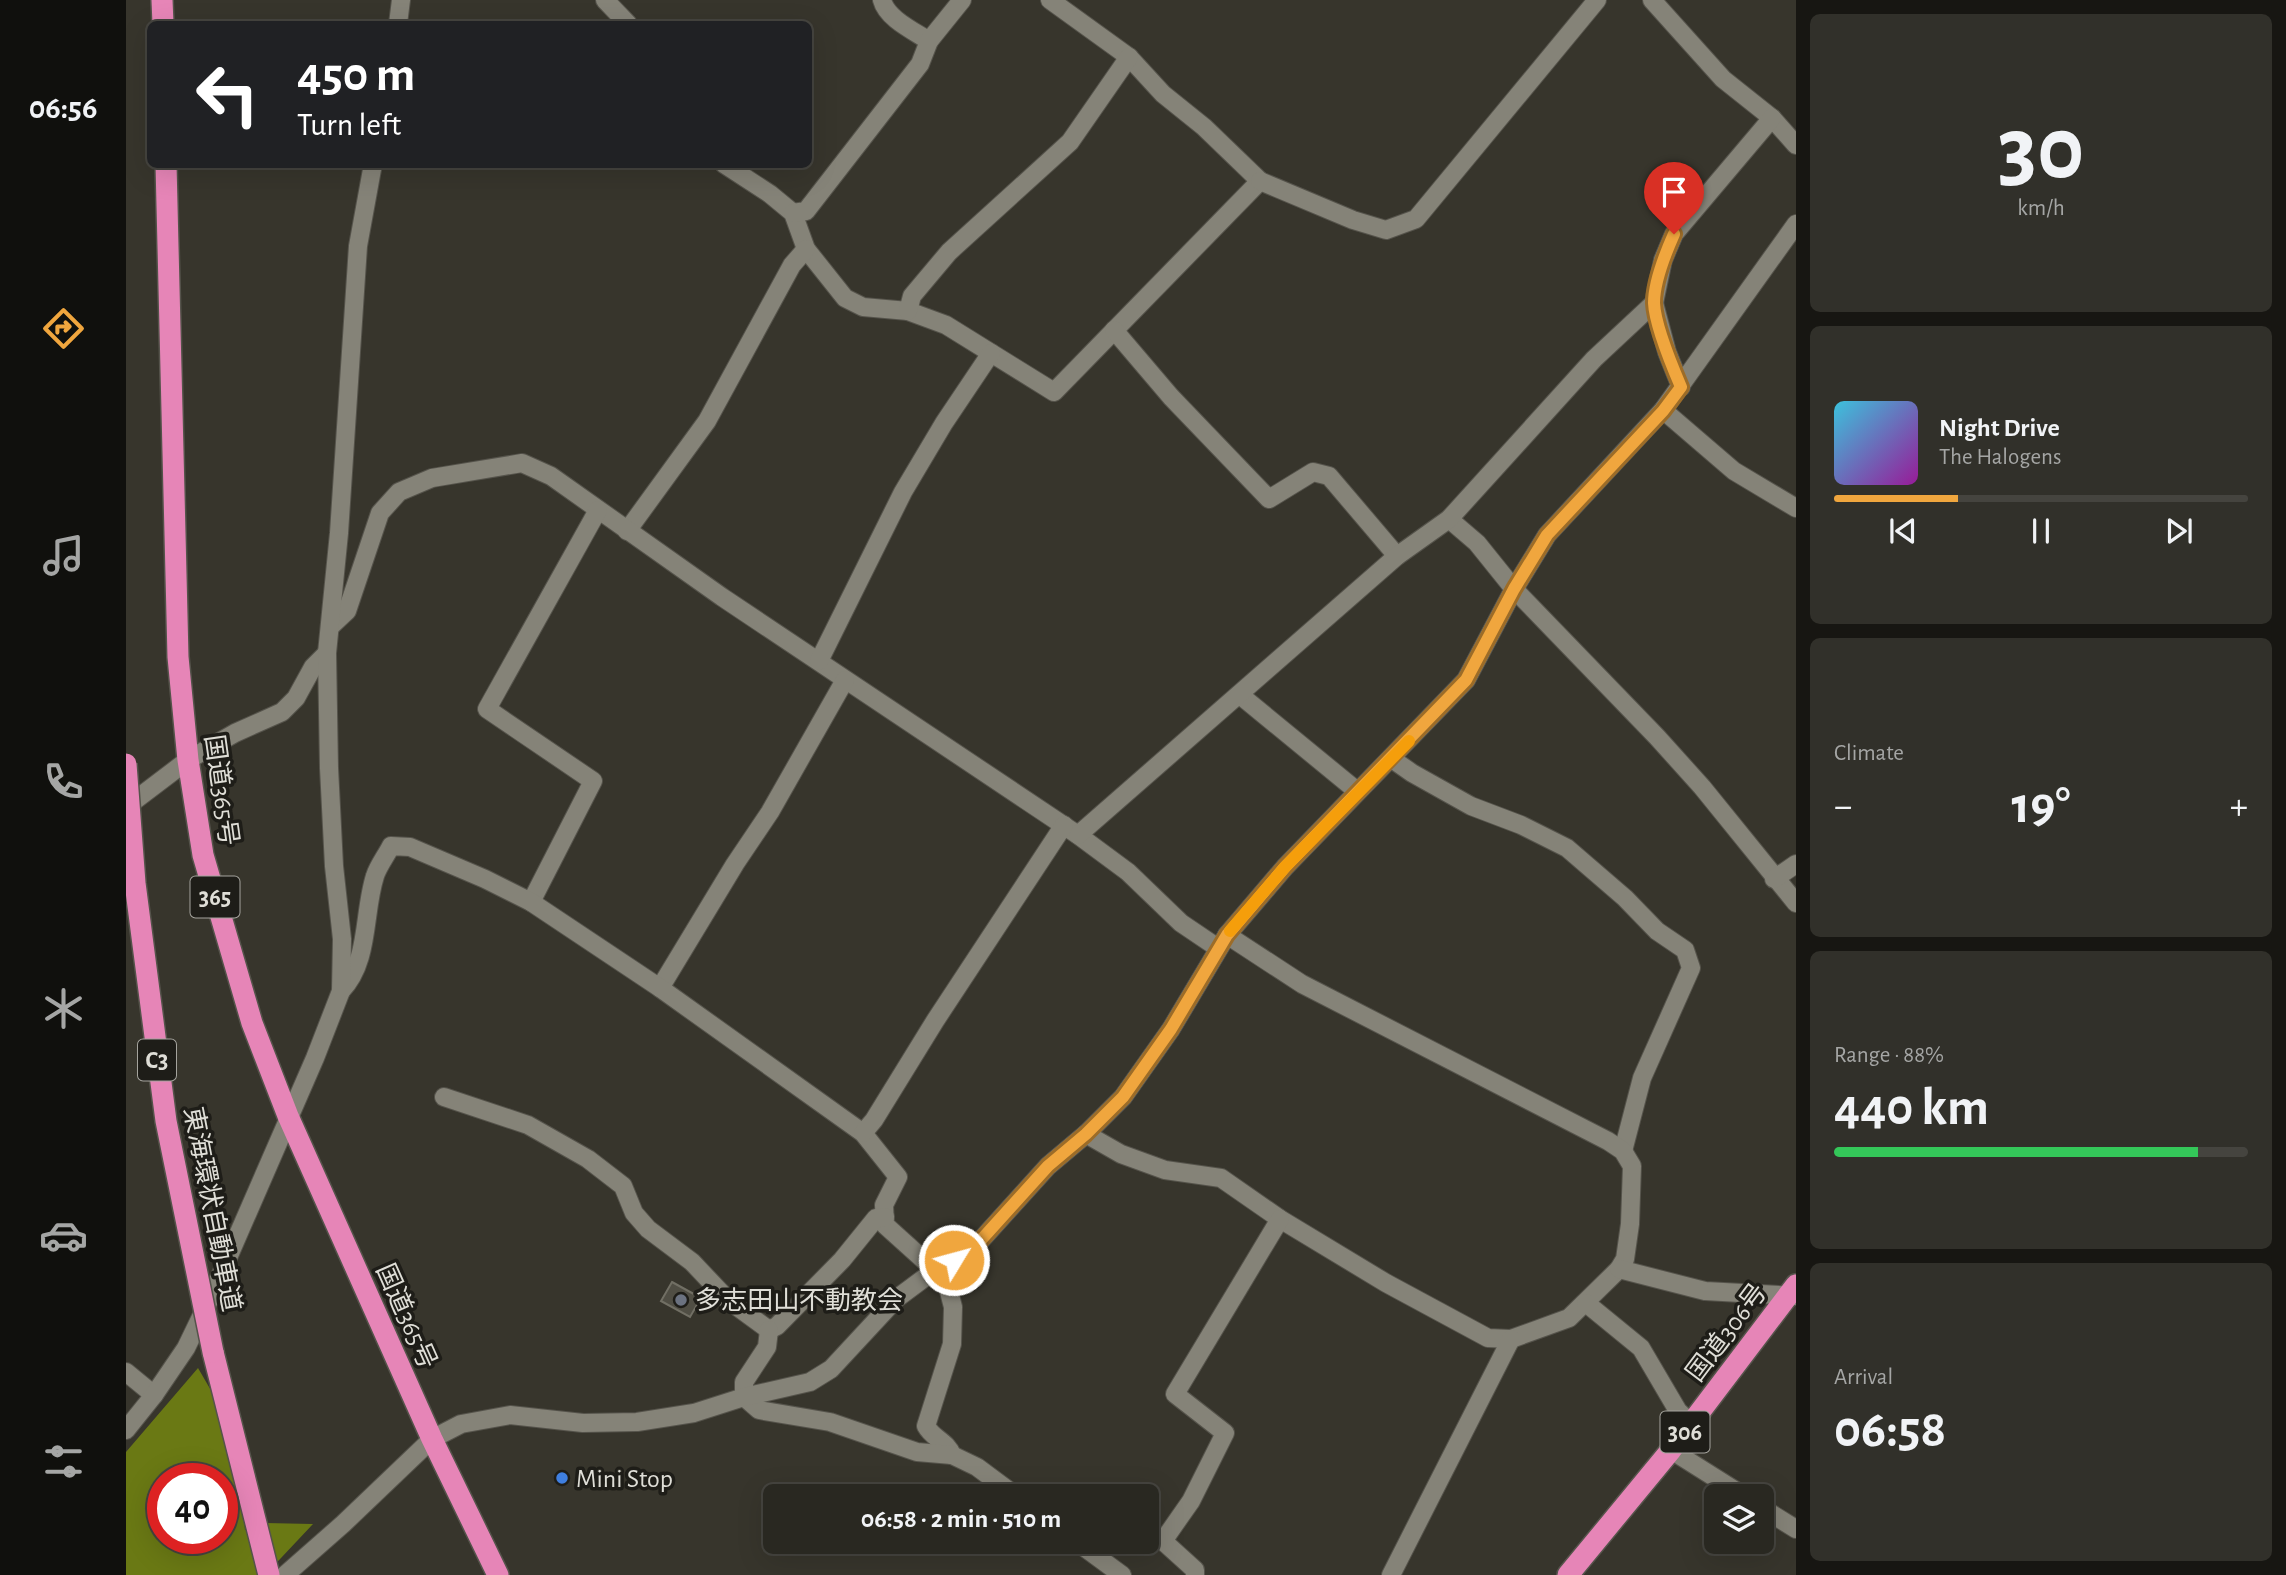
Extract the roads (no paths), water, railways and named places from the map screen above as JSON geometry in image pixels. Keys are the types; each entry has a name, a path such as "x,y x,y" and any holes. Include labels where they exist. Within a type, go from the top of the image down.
{"highway":[{"path":"162,0 163,21"},
{"name":"国道365号","path":"166,168 178,657 188,760 203,855 252,1023 288,1116 432,1439 498,1575"},
{"name":"東海環状自動車道","path":"126,764 138,909 166,1121 213,1352 269,1575"},
{"name":"国道306号","path":"1568,1575 1671,1450 1794,1292"}],"street":[{"path":"398,21 401,0"},
{"path":"605,0 625,21"},
{"path":"882,0 891,15 929,41"},
{"path":"793,213 806,211 920,64 929,41 962,0"},
{"path":"1050,0 1129,57 1163,94 1204,127 1260,181 1353,220 1387,230 1416,219 1597,0"},
{"path":"1652,0 1723,79 1772,118 1796,145"},
{"path":"908,311 912,296 949,252 1070,142 1129,57"},
{"path":"1681,387 1667,352 1654,303 1663,260 1674,234 1772,118"},
{"path":"126,1430 186,1348 315,1058 341,991 342,939 334,866 327,653 339,533 358,246 372,168"},
{"path":"730,168 793,213 806,249 845,298 863,307 908,311 946,325 1054,392 1260,181"},
{"path":"285,1575 344,1524 432,1439 461,1423 510,1415 583,1423 637,1422 694,1413 744,1396 810,1382 831,1369 896,1299 935,1270 972,1250 1048,1166 1086,1134 1123,1097 1184,1009 1222,941 1285,867 1466,680 1514,589 1547,535 1663,411 1796,224"},
{"path":"627,531 707,421 792,265 806,249"},
{"path":"863,1133 874,1120 934,1021 1071,830 1240,695 1397,556 1449,519 1594,359 1654,303"},
{"path":"1114,330 1171,397 1269,499 1313,472 1329,476 1397,556"},
{"path":"819,661 903,492 944,423 991,353"},
{"path":"1663,411 1734,471 1796,508"},
{"path":"331,626 347,611 380,513 398,492 432,478 522,463 551,476 845,680 1071,830 1128,872 1181,923 1222,941 1623,1151 1632,1166 1625,1259 1619,1269 1569,1318 1511,1339 1488,1338 1386,1283 1280,1219 1221,1178 1164,1170 1121,1154 1086,1134"},
{"path":"531,902 593,781 486,709 598,510"},
{"path":"1449,519 1477,543 1514,589 1657,737 1702,787 1796,903"},
{"path":"126,807 188,760 235,733 282,712 296,698 313,667 327,653"},
{"path":"660,988 770,811 845,680"},
{"path":"1240,695 1357,791"},
{"path":"1392,759 1412,774 1471,806 1521,825 1567,848 1625,898 1657,932 1685,950 1691,968 1642,1078 1623,1151"},
{"path":"341,991 352,980 361,951 375,876 390,846 410,847 485,878 531,902 660,988 863,1133 898,1177 884,1205 885,1225 946,1280 953,1307 952,1344 926,1426 930,1434 949,1447 952,1455"},
{"path":"1774,879 1796,864"},
{"path":"444,1097 528,1125 588,1159 623,1186 634,1213 648,1229 692,1262 728,1300 769,1330"},
{"path":"769,1330 777,1326 842,1260 876,1218 884,1217"},
{"path":"1195,1575 1195,1570 1163,1541 1191,1502 1225,1433 1175,1394 1280,1219"},
{"path":"1619,1269 1705,1291 1794,1292"},
{"path":"1586,1303 1641,1348 1678,1410 1691,1423"},
{"path":"769,1330 767,1347 744,1382 744,1396 758,1410 830,1422 917,1452 952,1455 977,1467 1000,1484"},
{"path":"1391,1575 1511,1339"},
{"path":"126,1371 154,1395"},
{"path":"1671,1450 1725,1484"},
{"path":"1774,1515 1796,1529"},
{"path":"1093,1554 1122,1575"}],"place":[{"name":"多志田山不動教会","path":"681,1300"},
{"name":"Mini Stop","path":"562,1478"}]}
